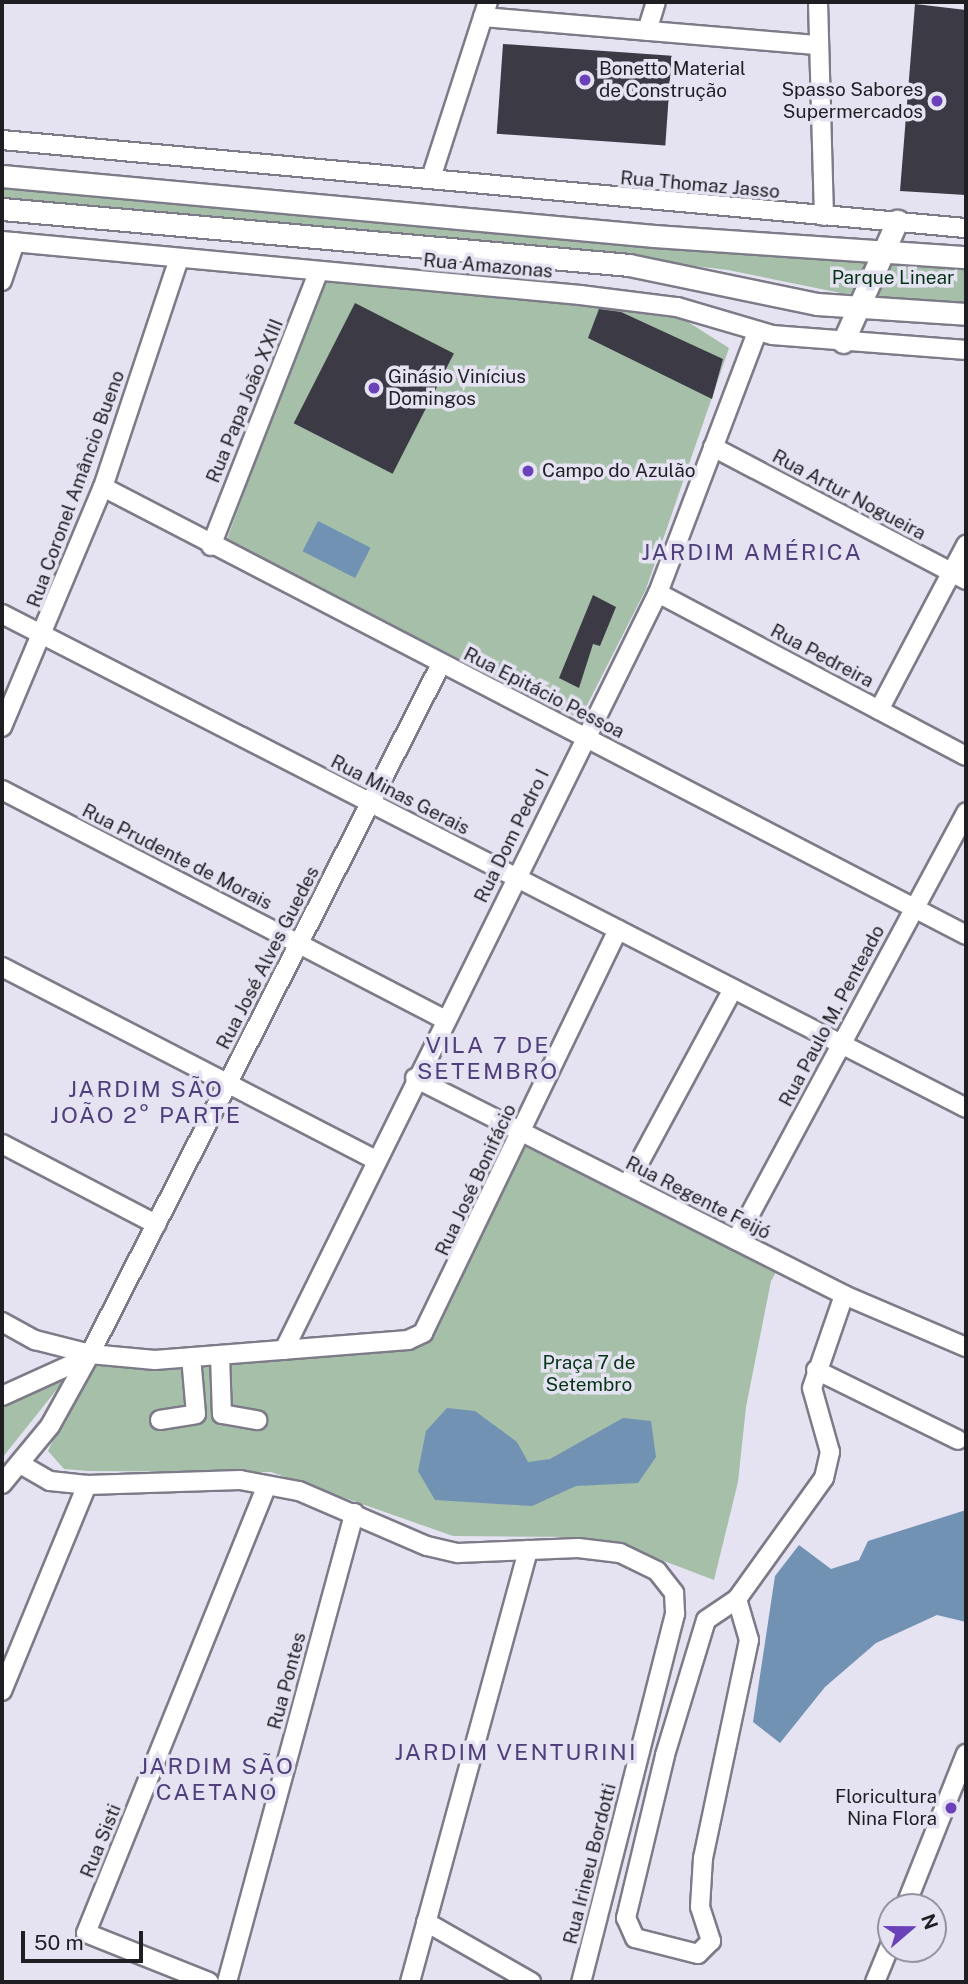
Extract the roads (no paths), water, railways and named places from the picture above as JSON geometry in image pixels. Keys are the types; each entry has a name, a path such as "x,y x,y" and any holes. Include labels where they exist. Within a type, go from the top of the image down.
{"main road":[{"path":"2,176 653,236 884,249 966,257"},
{"path":"2,209 629,265 817,304 966,314"},
{"path":"843,342 897,221"}],"street":[{"path":"647,31 656,2"},
{"path":"818,2 824,216"},
{"path":"431,178 486,10 647,31 819,45"},
{"name":"Rua Thomaz Jasso","path":"2,139 966,228"},
{"path":"2,281 9,242"},
{"name":"Rua Amazonas","path":"9,242 178,261 677,307 757,332 843,342 966,350"},
{"name":"Rua Coronel Amâncio Bueno","path":"2,727 44,635 103,487 178,261"},
{"name":"Rua Papa João XXIII","path":"211,545 318,273"},
{"name":"Rua Dom Pedro I","path":"285,1350 374,1159 658,593 757,332"},
{"name":"Rua Artur Nogueira","path":"713,447 959,577"},
{"name":"Rua Epitácio Pessoa","path":"103,487 966,935"},
{"path":"879,710 959,577 966,545"},
{"name":"Rua Pedreira","path":"658,593 966,756"},
{"name":"Rua Minas Gerais","path":"2,614 966,1108"},
{"name":"Rua José Alves Guedes","path":"2,1484 22,1465 89,1356 441,664"},
{"name":"Rua Prudente de Morais","path":"2,790 444,1019"},
{"name":"Rua Paulo M. Penteado","path":"736,1240 966,812"},
{"name":"Rua José Bonifácio","path":"285,1350 408,1340 423,1333 618,930"},
{"path":"2,967 374,1159"},
{"path":"627,1185 733,989"},
{"name":"Rua Regente Feijó","path":"415,1078 844,1295 966,1347"},
{"path":"2,1144 156,1224"},
{"path":"737,1598 749,1640 703,1858 699,1895 711,1941 698,1954 635,1938 626,1918 664,1755 706,1620 737,1598 824,1478 830,1452 812,1388 844,1295"},
{"path":"2,1322 35,1340 89,1356 191,1357 285,1350"},
{"path":"220,1355 222,1414 257,1420"},
{"path":"2,1396 89,1356"},
{"path":"160,1420 195,1414 191,1357"},
{"path":"816,1370 958,1440"},
{"path":"22,1465 50,1481 87,1485 240,1480 354,1513 437,1548 528,1550 410,1982"},
{"path":"2,1691 87,1485"},
{"name":"Rua Sisti","path":"209,1982 86,1933 267,1486"},
{"name":"Rua Pontes","path":"227,1982 354,1513"},
{"name":"Rua Irineu Bordotti","path":"528,1550 620,1553 657,1571 674,1593 675,1614 581,1982"},
{"path":"911,1893 966,1755"},
{"path":"426,1923 531,1982"},
{"path":"875,1982 883,1963"}],"water":[{"path":"318,521 371,548 355,578 303,551"},
{"path":"447,1408 475,1411 517,1442 528,1462 550,1459 623,1418 651,1421 656,1457 638,1483 576,1486 532,1506 435,1500 418,1471 426,1431"},
{"path":"966,1510 966,1622 937,1615 876,1643 825,1687 780,1743 753,1722 775,1576 799,1545 831,1569 859,1560 868,1541"}],"place":[{"name":"Bonetto Material de Construção","path":"585,80"},
{"name":"Spasso Sabores Supermercados","path":"937,101"},
{"name":"Ginásio Vinícius Domingos","path":"374,388"},
{"name":"Campo do Azulão","path":"528,471"},
{"name":"Floricultura Nina Flora","path":"951,1808"}],"district":[{"name":"JARDIM AMÉRICA","path":"752,552"},
{"name":"VILA 7 DE SETEMBRO","path":"488,1058"},
{"name":"JARDIM SÃO JOÃO 2° PARTE","path":"146,1102"},
{"name":"JARDIM VENTURINI","path":"516,1752"},
{"name":"JARDIM SÃO CAETANO","path":"217,1779"}],"park label":[{"name":"Parque Linear","path":"893,278"},
{"name":"Praça 7 de Setembro","path":"589,1374"}]}
